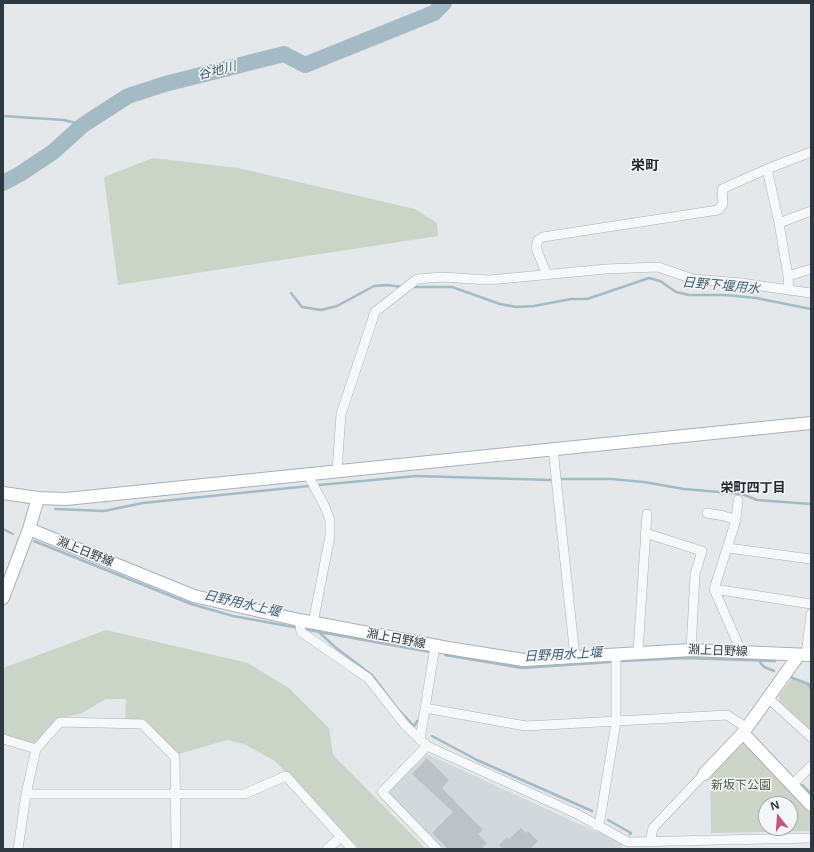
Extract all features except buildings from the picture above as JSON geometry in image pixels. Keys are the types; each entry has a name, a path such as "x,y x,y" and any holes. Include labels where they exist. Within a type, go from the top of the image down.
{"main road":[{"path":"3,493 38,498 66,499 811,423"},
{"path":"3,597 29,529 38,498"},
{"name":"淵上日野線","path":"29,529 194,596 313,623 435,646 524,660 638,652 692,650 741,651 805,656"},
{"path":"704,774 745,730 768,698 805,656"},
{"path":"745,730 811,805"}],"street":[{"path":"547,275 536,248 538,240 543,237 718,210 723,204 722,189 767,168 811,152"},
{"path":"767,168 779,224 789,290"},
{"path":"779,224 811,210"},
{"path":"337,472 341,414 375,312 401,290 417,279 442,277 489,280 606,269 658,267 692,279 741,283 811,293"},
{"path":"788,276 811,269"},
{"path":"553,449 575,657"},
{"path":"308,474 326,507 330,525 330,536 313,623"},
{"path":"738,500 736,520 714,589 741,651"},
{"path":"707,513 736,520"},
{"path":"638,652 647,514"},
{"path":"645,533 702,551 696,574 692,650"},
{"path":"728,548 811,560"},
{"path":"714,589 811,604"},
{"path":"805,656 811,614"},
{"path":"299,620 301,632 368,678 405,725 428,746 577,814 628,842 811,838"},
{"path":"420,740 435,646"},
{"path":"597,826 600,820 616,722 616,654"},
{"path":"768,698 811,738"},
{"path":"426,708 526,726 727,715 745,730"},
{"path":"18,849 26,794 36,749 60,722 142,724 175,757 176,849"},
{"path":"3,739 36,749"},
{"path":"428,746 382,792 436,849"},
{"path":"792,785 811,766"},
{"path":"650,842 653,828 704,774"},
{"path":"26,794 244,794 286,776 352,849"},
{"path":"327,849 341,837"}],"shaded area":[{"path":"427,754 624,843 620,849 445,849 387,793"}],"green space":[{"path":"153,158 238,168 415,209 437,223 438,236 118,285 104,177"},
{"path":"106,630 248,663 290,689 329,728 333,755 426,849 359,849 275,761 244,744 227,740 179,754 142,722 125,722 126,699 106,699 82,713 59,719 37,745 3,734 3,668"},
{"path":"792,679 811,686 811,730 780,703 779,695"},
{"name":"新坂下公園","path":"739,742 743,743 794,796 758,796 758,832 711,833 710,773"},
{"name":"新坂下公園","path":"798,800 811,814 811,831 798,831"}],"waterway":[{"name":"谷地川","path":"3,183 20,174 53,152 83,125 128,96 165,84 284,54 305,65 434,13 444,3"},
{"path":"3,116 64,120 83,125"},
{"name":"日野下堰用水","path":"411,287 452,287 500,304 516,307 534,306 571,299 587,299 649,278 660,281 676,292 689,295 725,295 756,298 811,309"},
{"name":"日野下堰用水","path":"291,293 302,307 321,310 337,306 374,286 386,285 404,287"},
{"path":"319,485 416,476 551,480"},
{"path":"559,479 611,479 644,482 684,489 742,494 757,500 811,504"},
{"path":"55,509 104,511 143,503 309,486"},
{"name":"日野用水上堰","path":"3,529 13,534"},
{"name":"日野用水上堰","path":"34,541 191,604 233,616 299,628"},
{"name":"日野用水上堰","path":"303,629 430,652"},
{"path":"319,632 335,647 372,675 397,708 414,726 417,721"},
{"name":"日野用水上堰","path":"445,655 522,668 611,662"},
{"name":"日野用水上堰","path":"622,661 685,658 775,661"},
{"path":"759,661 764,667 774,671"},
{"path":"790,677 811,685"},
{"path":"808,684 811,689"},
{"path":"432,736 477,760 592,811"},
{"path":"802,785 811,794"},
{"path":"608,820 631,833 630,834"}],"district":[{"name":"栄町","path":"645,166"},
{"name":"栄町四丁目","path":"753,488"}]}
